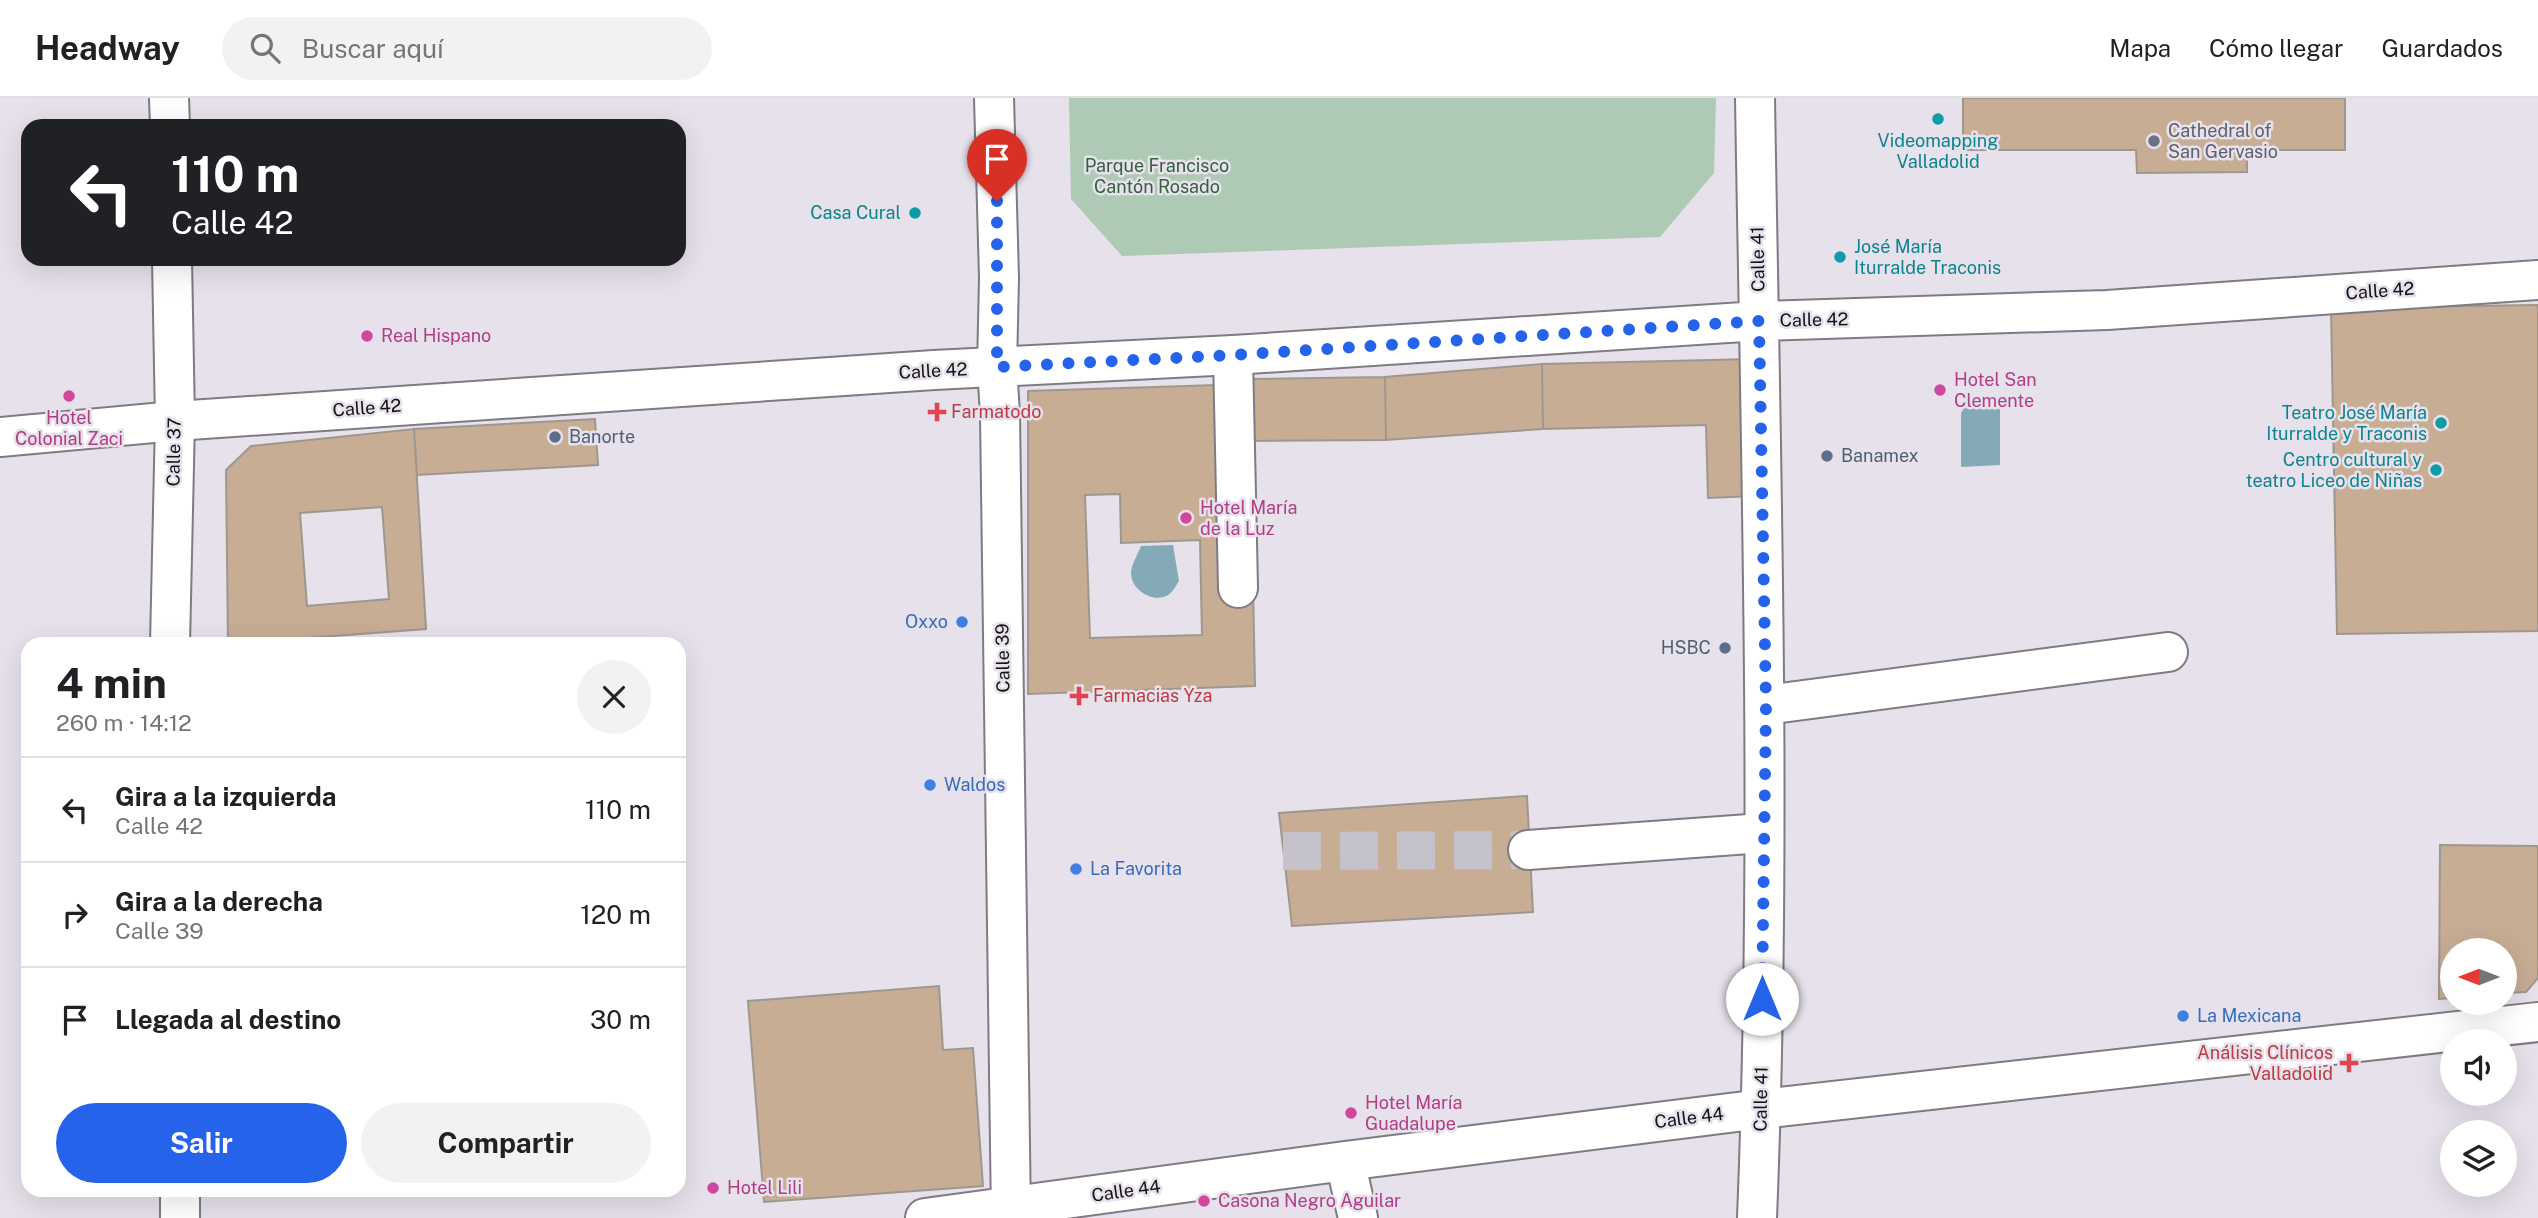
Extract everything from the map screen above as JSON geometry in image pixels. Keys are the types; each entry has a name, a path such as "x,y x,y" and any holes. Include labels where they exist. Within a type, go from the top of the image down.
{"main road":[{"path":"169,98 170,119"},
{"name":"Calle 39","path":"994,98 999,278 997,367 1000,414 1011,1212"},
{"name":"Calle 41","path":"1755,98 1766,705 1761,1110 1757,1218"},
{"name":"Calle 37","path":"170,637 175,421 172,266"},
{"name":"Calle 42","path":"0,437 175,421 997,367 1233,355 1759,321 2107,310 2538,280"},
{"path":"1233,355 1238,588"},
{"path":"1766,705 2168,652"},
{"path":"1528,850 1763,833"},
{"name":"Calle 44","path":"925,1218 1011,1212 1345,1161 1761,1110 2538,1022"},
{"path":"1345,1161 1358,1218"},
{"path":"180,1197 180,1218"}],"green space":[{"name":"Parque Francisco Cantón Rosado","path":"1069,98 1716,98 1714,173 1660,237 1122,256 1071,199"}],"water":[{"path":"1987,397 2000,410 2000,465 1961,467 1961,413 1968,402"},
{"path":"1173,545 1179,581 1166,596 1158,598 1142,593 1134,584 1131,573 1141,546"}],"building":[{"name":"Cathedral of San Gervasio","path":"1963,98 2345,98 2345,150 2247,150 2247,172 2137,173 2136,150 1963,150"},
{"name":"Centro cultural y teatro Liceo de Niñas","path":"2538,305 2538,631 2337,634 2331,308"},
{"path":"1752,359 1756,496 1708,498 1706,425 1543,429 1542,364"},
{"path":"1542,364 1543,429 1386,440 1385,377"},
{"path":"1385,377 1386,440 1249,441 1248,379"},
{"name":"Hotel María de la Luz","path":"1249,384 1255,686 1028,694 1028,391","holes":["1120,494 1121,543 1200,540 1202,635 1090,638 1085,495"]},
{"path":"595,419 598,465 417,475 414,429"},
{"path":"414,429 426,629 320,637 228,637 226,470 251,446","holes":["382,507 389,599 307,606 300,513"]},
{"path":"1527,796 1533,912 1292,926 1279,813"},
{"path":"2440,845 2538,846 2538,978 2526,992 2517,992 2517,938 2440,938 2439,999"},
{"path":"939,986 943,1050 973,1048 983,1186 764,1202 748,1001"}],"tunnel":[{"path":"1283,851 1528,850"}],"place":[{"name":"Videomapping Valladolid","path":"1938,119"},
{"name":"Cathedral of San Gervasio","path":"2154,141"},
{"name":"Casa Cural","path":"915,213"},
{"name":"José María Iturralde Traconis","path":"1840,257"},
{"name":"Real Hispano","path":"367,336"},
{"name":"Hotel San Clemente","path":"1940,390"},
{"name":"Hotel Colonial Zaci","path":"69,396"},
{"name":"Farmatodo","path":"937,412"},
{"name":"Teatro José María Iturralde y Traconis","path":"2441,423"},
{"name":"Banorte","path":"555,437"},
{"name":"Banamex","path":"1827,456"},
{"name":"Centro cultural y teatro Liceo de Niñas","path":"2436,470"},
{"name":"Hotel María de la Luz","path":"1186,518"},
{"name":"Oxxo","path":"962,622"},
{"name":"HSBC","path":"1725,648"},
{"name":"Farmacias Yza","path":"1079,696"},
{"name":"Waldos","path":"930,785"},
{"name":"La Favorita","path":"1076,869"},
{"name":"La Mexicana","path":"2183,1016"},
{"name":"Análisis Clínicos Valladolid","path":"2349,1063"},
{"name":"Hotel María Guadalupe","path":"1351,1113"},
{"name":"Hotel Lili","path":"713,1188"},
{"name":"Casona Negro Aguilar","path":"1204,1201"}],"route":[{"path":"997,201 997,367 1233,355 1759,321 1766,705 1762,999"}]}
